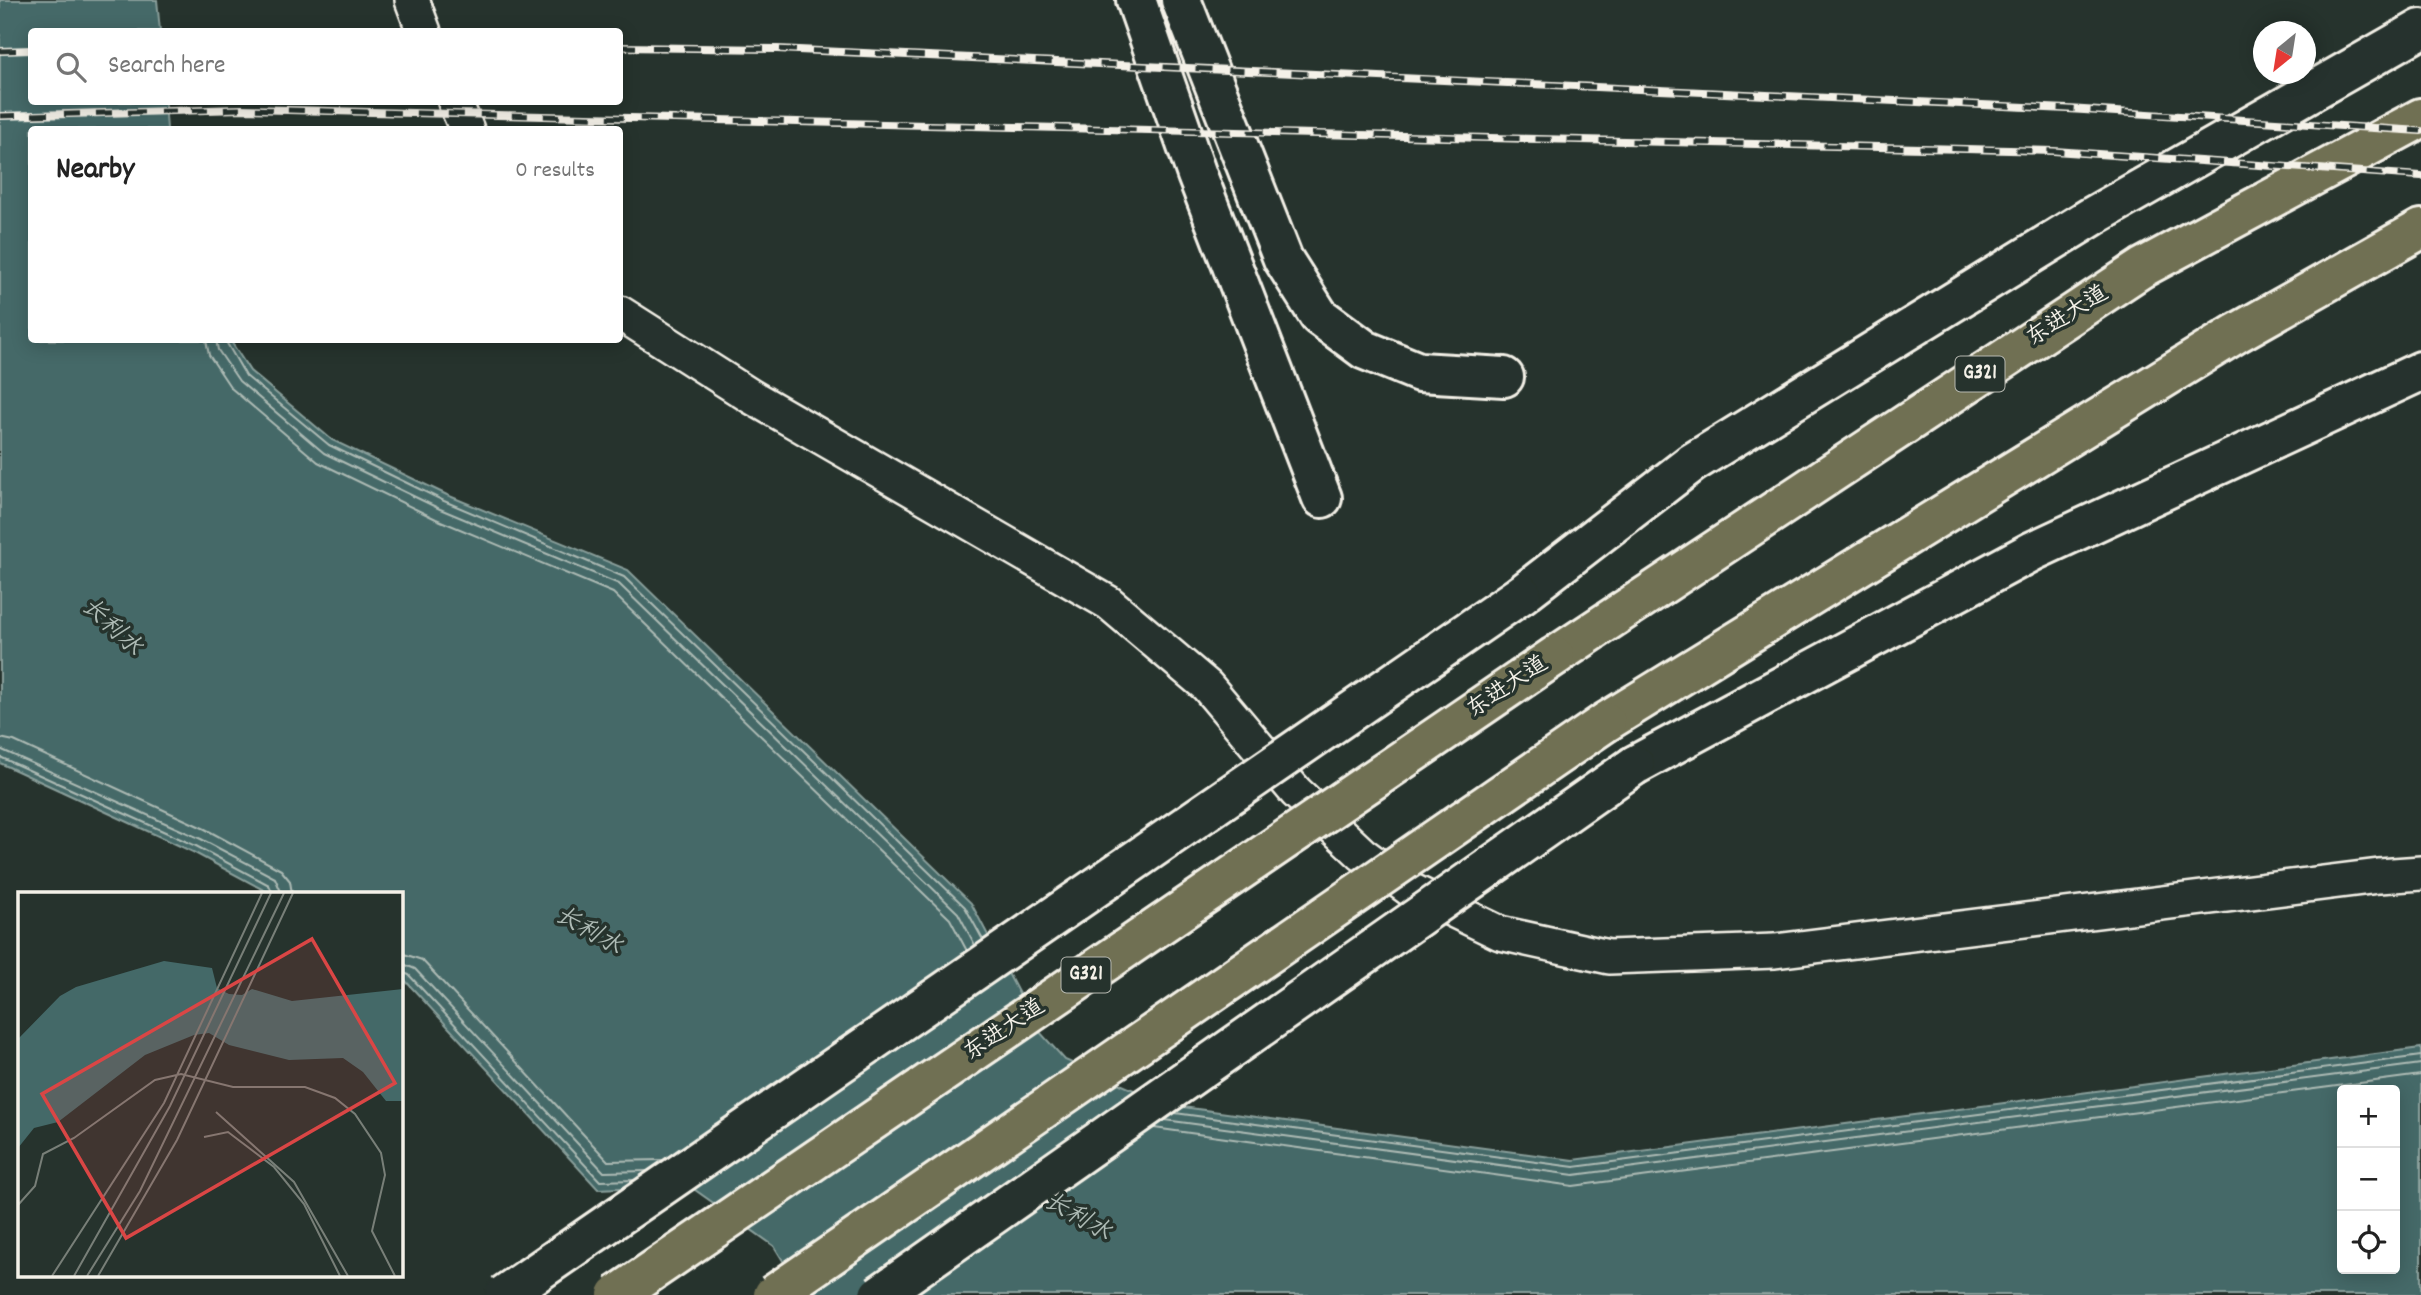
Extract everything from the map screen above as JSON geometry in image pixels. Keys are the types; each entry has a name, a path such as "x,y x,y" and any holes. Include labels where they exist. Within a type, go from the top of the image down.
{"highway":[{"name":"东进大道","path":"617,1295 1555,656 2142,268 2421,118"},
{"path":"773,1295 1605,722 2237,333 2421,229"}],"main road":[{"path":"1136,0 1197,175 1322,498"},
{"path":"1181,0 1283,259 1319,316 1365,350 1419,372 1504,377"},
{"path":"504,1295 1522,594 1692,463 2093,216 2421,29"},
{"path":"879,1295 1634,765 2033,551 2421,371"}],"street":[{"path":"412,0 422,28"},
{"path":"456,105 465,126"},
{"path":"623,315 752,397 1109,603 1207,685 1296,792 1363,854 1410,891 1500,933 1609,957 1775,951 2421,873"}],"water":[{"name":"长利水","path":"0,0 157,0 160,28 28,28 28,105 165,105 167,126 28,126 28,343 232,343 250,371 332,440 447,495 628,570 971,903 1038,1030 1065,1060 1168,1105 1573,1160 2421,1048 2421,1295 804,1295 774,1246 688,1185 598,1189 402,977 402,892 267,892 193,852 0,763"}],"railway":[{"path":"623,47 777,49 2068,109 2421,131"},
{"path":"0,51 28,50"},
{"path":"0,116 241,109 2054,151 2421,176"}]}
